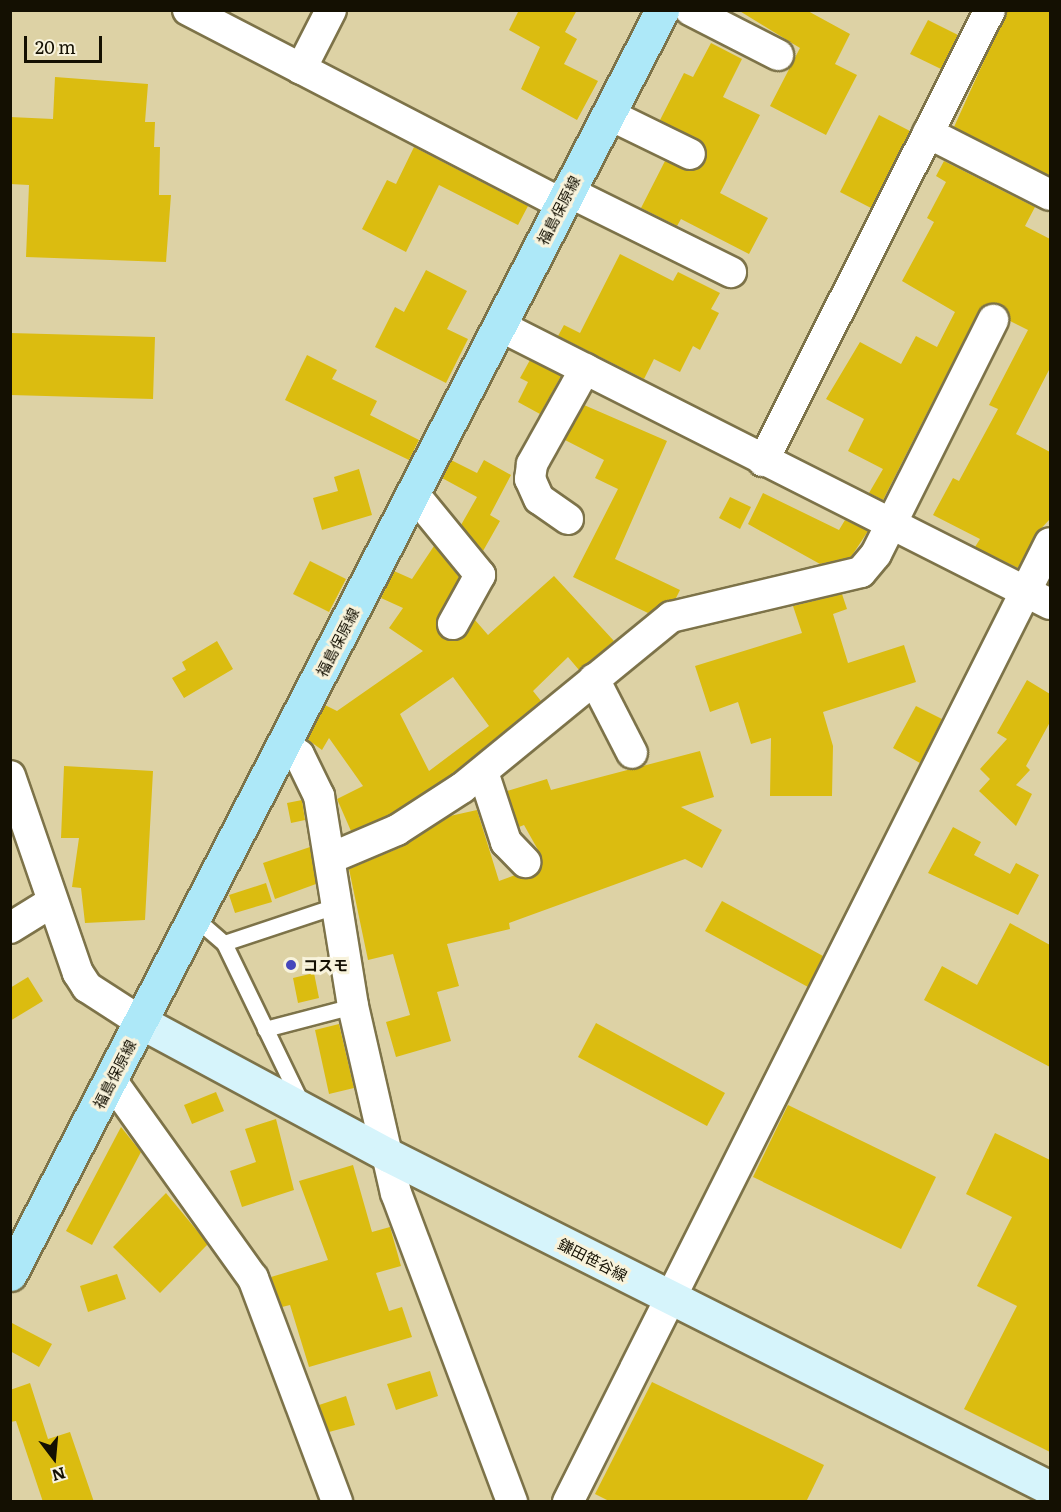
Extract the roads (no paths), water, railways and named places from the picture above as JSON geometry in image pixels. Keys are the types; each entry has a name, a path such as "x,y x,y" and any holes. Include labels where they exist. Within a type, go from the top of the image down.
{"main road":[{"name":"福島保原線","path":"10,1274 500,326 563,197 662,10"}],"street":[{"path":"188,10 301,69 563,197 731,272"},
{"path":"301,69 332,10"},
{"path":"690,10 778,55"},
{"path":"763,460 990,10"},
{"path":"608,114 690,154"},
{"path":"928,134 1050,195"},
{"path":"331,858 397,830 483,772 661,622 686,610 856,575 876,554 993,320"},
{"path":"500,326 1038,598"},
{"path":"568,519 539,499 530,479 532,464 585,369"},
{"path":"413,493 480,575 453,624"},
{"path":"568,1502 670,1298 1038,598 1050,543"},
{"path":"594,679 632,753"},
{"path":"284,745 299,754 319,796 331,858 353,1006 396,1193 512,1502"},
{"path":"483,772 506,842 525,862"},
{"path":"10,776 52,902 87,987 141,1022"},
{"path":"10,928 52,902"},
{"name":"鎌田笹谷線","path":"141,1022 388,1155 1050,1488"},
{"path":"111,1080 253,1278 338,1502"}],"lane":[{"path":"224,943 338,905"},
{"path":"195,918 224,943 304,1110"},
{"path":"266,1029 353,1006"}],"place":[{"name":"コスモ","path":"291,965"}]}
